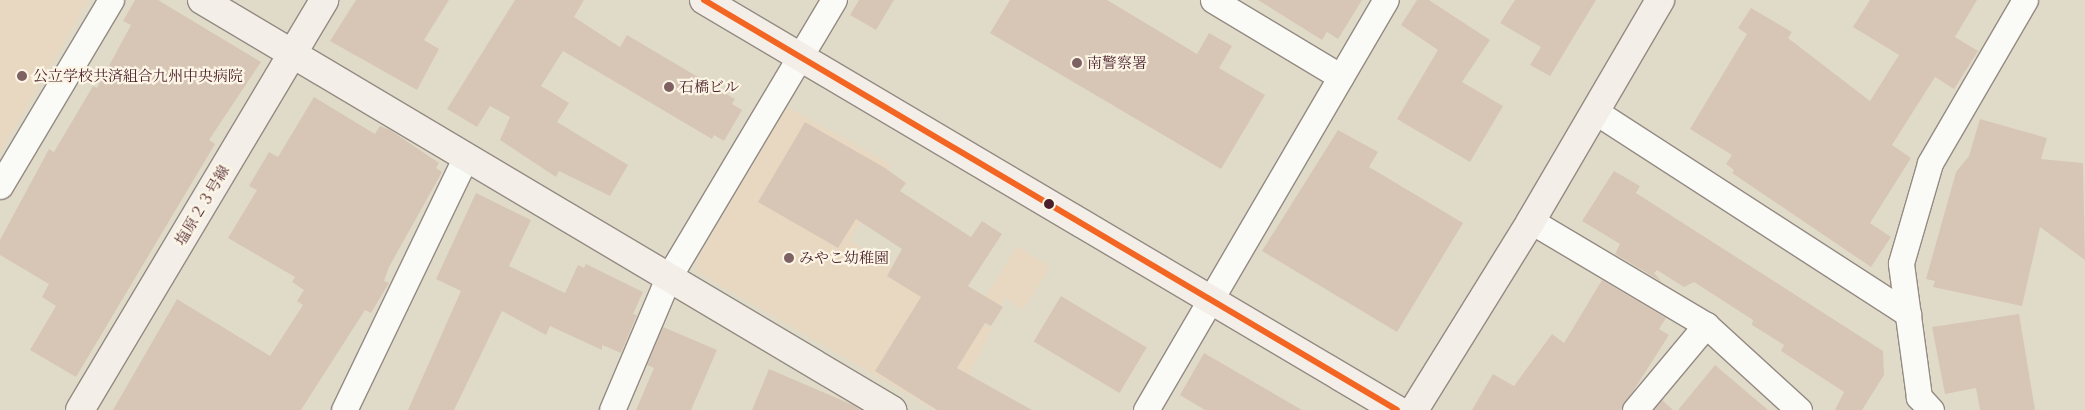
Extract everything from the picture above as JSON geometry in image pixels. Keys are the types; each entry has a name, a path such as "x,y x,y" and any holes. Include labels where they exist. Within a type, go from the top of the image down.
{"street":[{"path":"0,186 111,0"},
{"path":"202,0 668,278 878,406"},
{"name":"塩原２３号線","path":"80,410 324,0"},
{"path":"704,0 802,56 1397,410"},
{"path":"612,410 668,278 834,0"},
{"path":"1213,0 1341,77"},
{"path":"1146,410 1386,0"},
{"path":"1414,410 1531,221 1660,0"},
{"path":"1931,410 1919,397 1901,263 1930,163 2025,0"},
{"path":"1596,112 1908,314"},
{"path":"344,410 466,157"},
{"path":"1531,221 1706,325 1799,410"},
{"path":"1636,410 1706,325"}],"shaded area":[{"name":"公立学校共済組合九州中央病院","path":"0,0 89,0 0,153"},
{"name":"みやこ幼稚園","path":"787,107 892,165 850,240 992,329 951,410 935,410 697,272 697,260"},
{"path":"1017,246 1050,267 1023,310 1005,298 999,307 985,298"}],"building":[{"path":"135,0 158,0 261,62 209,140 215,144 76,377 30,350 56,306 42,297 49,284 0,255 0,240 49,149 54,152 93,86 97,88 131,25 123,21"},
{"path":"356,0 449,0 424,40 439,49 417,90 330,41"},
{"path":"515,0 584,0 574,17 620,47 627,35 735,99 732,104 742,110 724,141 714,135 712,139 563,51 541,86 569,103 557,122 628,165 610,196 559,171 556,177 500,140 510,117 490,106 477,127 447,109"},
{"path":"859,0 894,0 876,30 850,15"},
{"path":"1010,0 1107,0 1197,54 1209,33 1232,46 1219,68 1265,95 1221,169 990,33"},
{"path":"1258,0 1362,0 1338,39 1327,32 1322,40"},
{"path":"1417,0 1429,0 1490,40 1462,82 1503,106 1470,162 1397,119 1438,50 1401,25"},
{"path":"1515,0 1596,0 1550,76 1530,65 1541,47 1500,23"},
{"path":"1870,0 1977,0 1955,37 1978,51 1954,89 1935,77 1892,145 1911,158 1870,223 1891,237 1871,267 1732,173 1734,170 1726,164 1732,155 1690,129 1747,34 1738,28 1751,8 1792,32 1788,38 1870,101 1899,55 1853,27"},
{"path":"314,97 375,134 380,126 390,130 439,163 436,168 442,172 389,267 384,281 389,283 371,313 365,310 301,410 113,410 177,299 270,356 303,305 297,301 304,290 292,282 295,277 228,238 257,190 249,186 269,152 278,157"},
{"path":"1980,119 2047,138 2041,159 2083,163 2085,260 2040,227 2022,306 1933,287 1935,281 1926,279 1956,172 1969,156"},
{"path":"805,122 885,168 906,183 900,191 971,237 982,221 1002,234 968,286 1003,307 991,326 985,323 957,368 1032,410 937,410 875,371 921,297 887,276 902,249 856,219 838,248 758,202"},
{"path":"1338,130 1378,152 1369,167 1463,223 1397,332 1262,251"},
{"path":"1614,171 1640,186 1636,193 1883,351 1884,375 1862,410 1835,410 1844,392 1781,351 1784,345 1752,325 1753,320 1694,282 1684,287 1657,270 1654,273 1662,282 1615,254 1620,244 1582,221"},
{"path":"476,193 531,220 509,266 565,293 578,265 584,268 586,264 643,292 633,314 637,315 621,353 602,345 602,350 550,326 546,335 502,311 454,410 408,410 461,291 436,279"},
{"path":"1602,280 1666,318 1659,329 1669,335 1621,410 1472,410 1493,374 1514,386 1552,334 1564,343"},
{"path":"1061,296 1147,348 1119,393 1034,341"},
{"path":"2019,314 2035,410 1980,410 1976,388 1945,394 1932,327"},
{"path":"663,327 717,350 691,410 636,410 654,368 647,365"},
{"path":"1204,353 1302,410 1205,410 1180,395"},
{"path":"1715,365 1768,410 1678,410"},
{"path":"769,369 853,405 861,410 752,410"},
{"path":"1662,400 1673,410 1654,410"}],"transit line":[{"path":"704,0 1397,410"}],"place":[{"name":"南警察署","path":"1077,63"},
{"name":"公立学校共済組合九州中央病院","path":"22,76"},
{"name":"石橋ビル","path":"669,87"},
{"name":"みやこ幼稚園","path":"789,258"}]}
